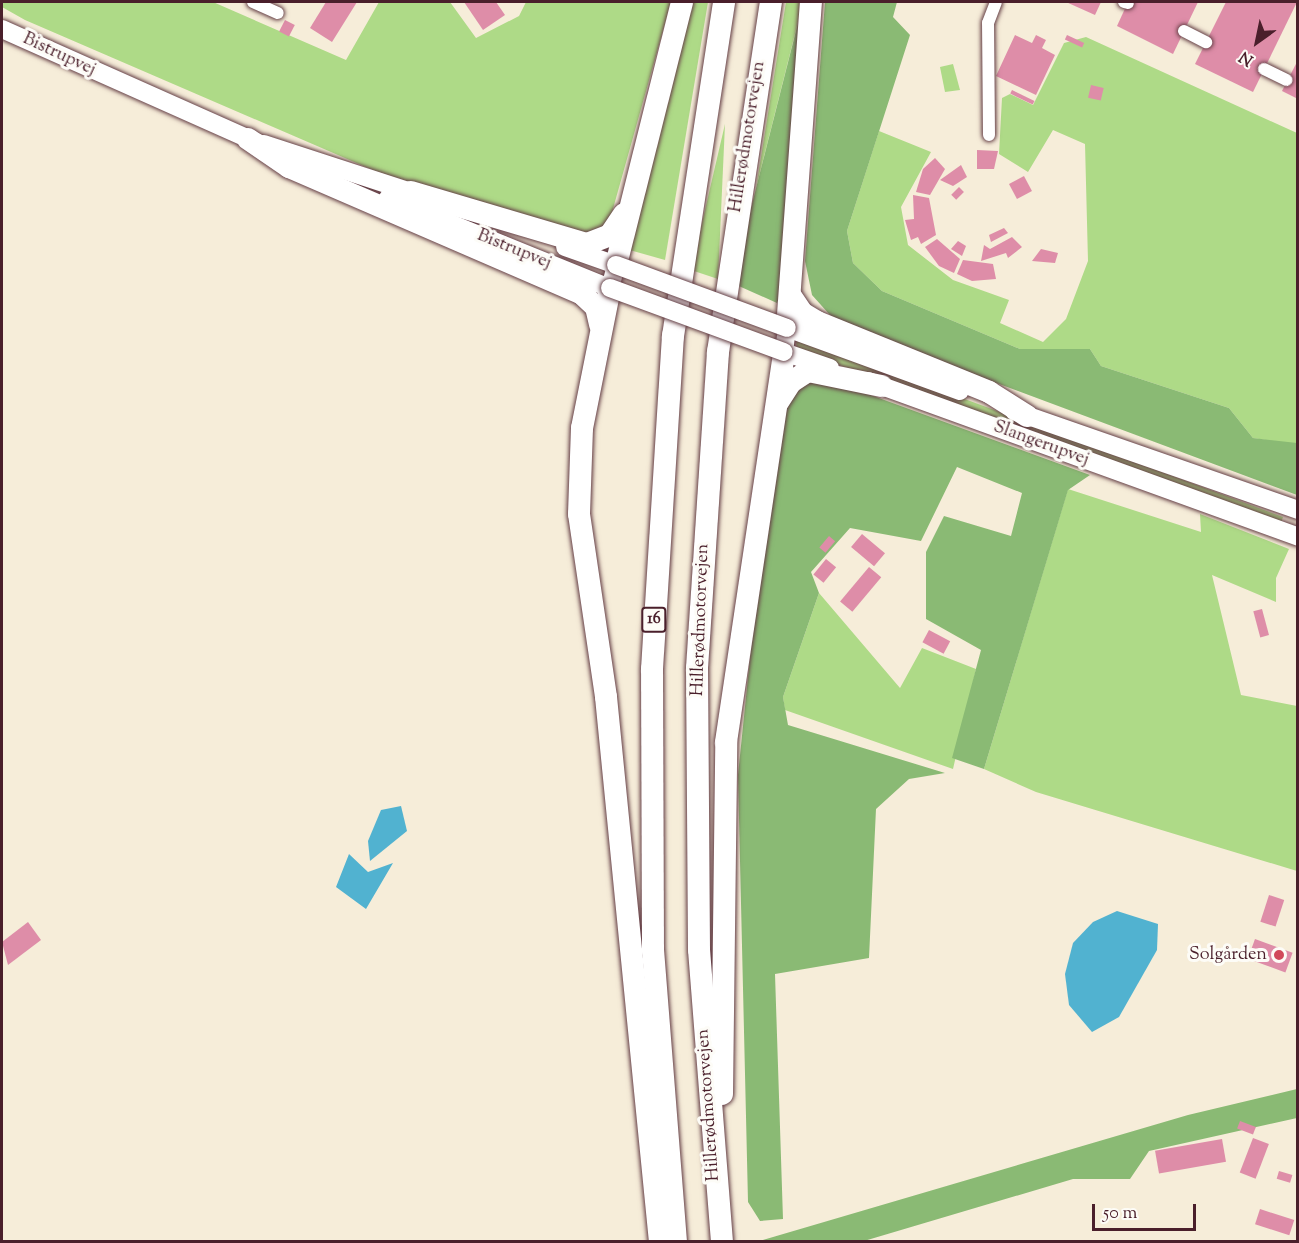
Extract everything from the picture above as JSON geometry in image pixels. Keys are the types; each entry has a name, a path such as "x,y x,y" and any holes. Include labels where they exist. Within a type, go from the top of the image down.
{"highway":[{"path":"616,265 628,207 682,2"},
{"name":"16","path":"676,1242 653,951 652,669 673,336 724,2"},
{"name":"Hillerødmotorvejen","path":"722,1242 713,1167 699,950 697,668 718,352 771,2"},
{"path":"788,328 811,2"},
{"path":"248,139 299,172 582,294 596,307 600,325"},
{"path":"411,192 587,244 610,235 628,207"},
{"path":"610,288 600,325 582,428 579,514 606,697 660,1242"},
{"path":"790,295 802,313 817,322 989,392 1027,416"},
{"path":"713,1167 722,1101 726,742 784,352"},
{"path":"776,406 791,382 808,372 881,386"}],"main road":[{"name":"Bistrupvej","path":"2,28 248,139 610,288 784,352"},
{"name":"Bistrupvej","path":"248,139 411,192 788,328"},
{"path":"610,288 616,265"},
{"path":"784,352 788,328"},
{"name":"Slangerupvej","path":"788,328 1027,416 1298,510"},
{"name":"Slangerupvej","path":"784,352 1298,537"}],"street":[{"path":"253,2 278,13"},
{"path":"989,135 988,23 996,2"},
{"path":"1184,31 1206,42"},
{"path":"1264,69 1287,80"}],"green space":[{"path":"2,2 213,2 346,60 379,2 450,2 476,38 519,16 526,2 671,2 609,223 583,237 375,171 25,20 2,7"},
{"path":"691,2 708,2 665,260 626,249"},
{"path":"786,2 803,2 756,188"},
{"path":"825,2 897,2 893,17 910,35 847,231 853,263 882,291 1020,349 1090,349 1101,366 1229,408 1253,438 1297,443 1297,495 838,324 812,295 805,261"},
{"path":"803,3 784,287 777,303 732,283"},
{"path":"1086,37 1297,133 1296,445 1253,438 1229,408 1101,366 1090,349 1020,349 882,291 853,263 847,231 879,131 931,152 901,207 908,245 953,280 1009,300 1000,323 1043,342 1066,319 1088,261 1085,144 1053,130 1028,172 999,154 1002,98 1010,94 1033,105 1064,43"},
{"path":"953,64 960,90 945,92 940,67"},
{"path":"725,124 718,279 691,270"},
{"path":"796,340 943,391 1283,517 1281,523 797,350"},
{"path":"824,378 1090,475 1068,490 984,769 952,758 981,650 926,619 926,552 944,516 1011,536 1022,493 957,467 921,541 850,528 811,572 819,593 783,697 788,725 945,773 909,779 876,809 869,958 775,974 783,1219 760,1221 748,1202 738,775 756,599 786,406 798,387"},
{"path":"1068,489 1201,532 1200,514 1289,549 1276,578 1276,602 1212,575 1241,695 1297,706 1297,871 1036,792 984,769"},
{"path":"819,593 900,688 922,648 976,669 953,769 785,710 783,697"},
{"path":"1297,1089 1297,1118 1149,1151 1130,1179 1073,1179 864,1241 756,1242 1188,1115"}],"water":[{"path":"401,806 407,831 370,861 368,841 381,810"},
{"path":"349,854 368,872 393,863 366,909 336,887"},
{"path":"1117,911 1158,924 1157,950 1119,1017 1092,1032 1069,1005 1065,974 1073,943 1093,922"}],"building":[{"path":"326,2 357,2 332,42 310,28"},
{"path":"464,2 496,2 505,15 483,30"},
{"path":"1066,2 1101,2 1095,15"},
{"path":"1128,2 1198,2 1173,54 1117,26"},
{"path":"1226,2 1297,2 1253,92 1195,64"},
{"path":"285,20 295,25 289,37 279,32"},
{"path":"1015,35 1032,43 1036,35 1046,40 1042,48 1055,55 1036,95 996,76"},
{"path":"1067,35 1084,43 1082,48 1065,40"},
{"path":"1298,60 1298,99 1282,91"},
{"path":"1091,85 1104,88 1101,101 1088,98"},
{"path":"1012,90 1034,101 1033,105 1010,94"},
{"path":"977,150 998,151 994,169 977,169"},
{"path":"935,158 945,169 930,195 916,192 923,169"},
{"path":"961,165 967,177 953,186 940,180"},
{"path":"1024,176 1032,191 1017,199 1009,184"},
{"path":"959,187 964,192 956,200 951,195"},
{"path":"913,195 929,198 936,235 921,244 918,237 911,240 905,220 914,219"},
{"path":"1004,228 1008,233 991,242 989,235"},
{"path":"1012,237 1022,247 1008,258 1006,253 981,261 984,245 990,249"},
{"path":"937,239 960,259 954,273 939,266 925,247"},
{"path":"958,241 966,246 962,256 951,249"},
{"path":"1041,249 1058,253 1055,263 1032,261"},
{"path":"963,260 993,264 996,279 972,281 957,274"},
{"path":"862,534 885,553 874,566 851,547"},
{"path":"829,536 835,541 825,553 819,547"},
{"path":"826,559 836,567 824,583 813,575"},
{"path":"869,567 881,577 852,612 840,601"},
{"path":"1262,609 1269,635 1260,637 1253,611"},
{"path":"929,630 950,641 944,654 922,642"},
{"path":"1269,895 1284,900 1276,927 1260,922"},
{"path":"28,922 41,940 8,965 2,942"},
{"path":"1255,939 1293,953 1285,972 1248,959"},
{"path":"1240,1121 1256,1127 1253,1135 1237,1128"},
{"path":"1253,1138 1269,1144 1256,1179 1240,1173"},
{"path":"1222,1139 1226,1162 1159,1173 1155,1151"},
{"path":"1279,1171 1292,1175 1290,1183 1277,1179"},
{"path":"1260,1209 1294,1220 1289,1235 1255,1224"}],"place":[{"name":"Solgården","path":"1279,955"}]}
